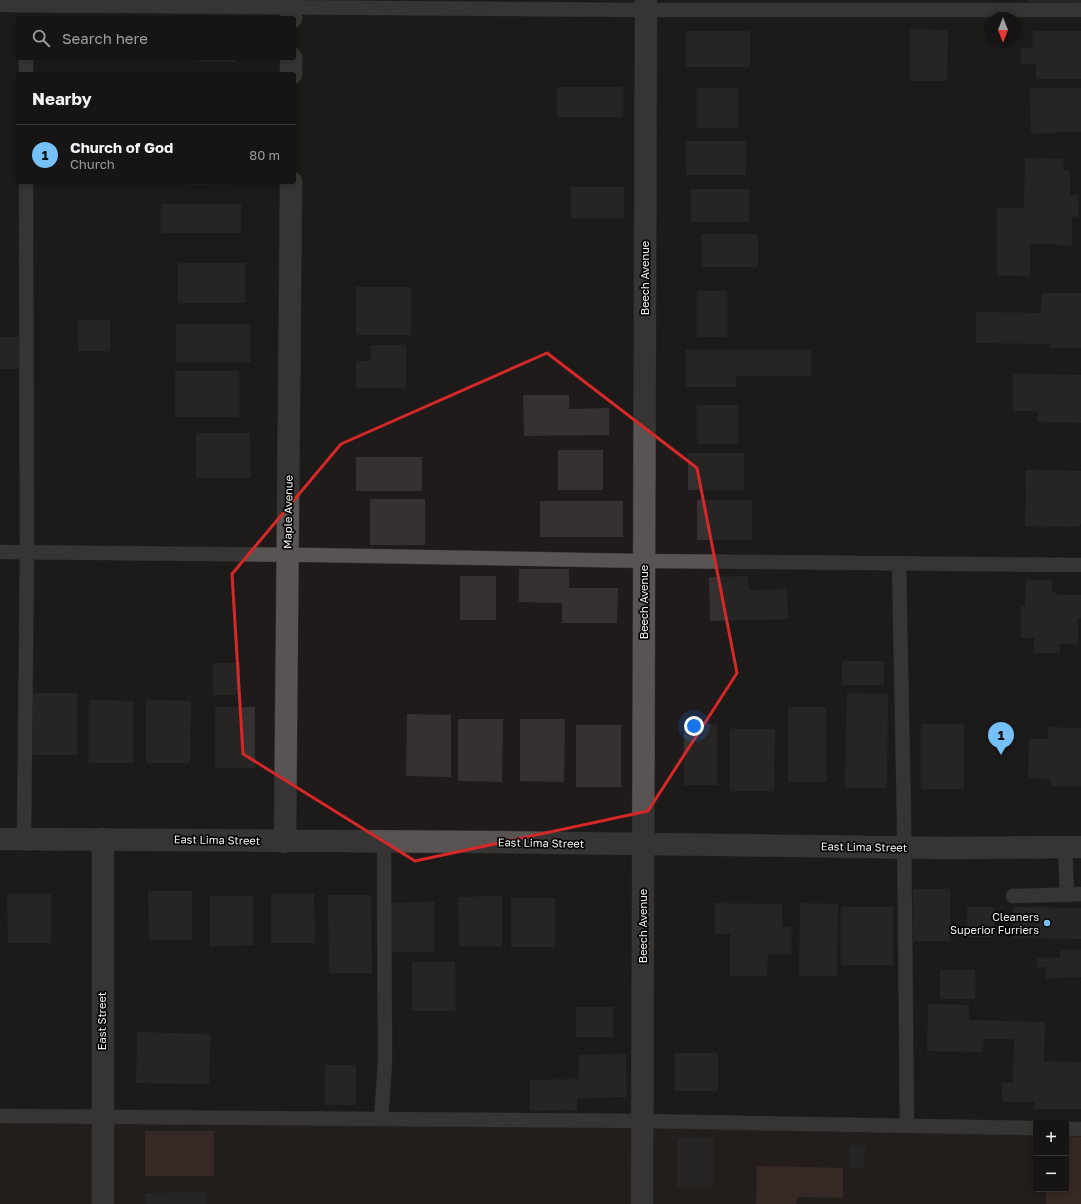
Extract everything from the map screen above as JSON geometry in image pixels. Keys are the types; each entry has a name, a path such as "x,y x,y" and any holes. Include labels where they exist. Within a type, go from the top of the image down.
{"street":[{"name":"Beech Avenue","path":"642,1204 646,5"},
{"path":"291,60 291,72"},
{"name":"Maple Avenue","path":"285,842 291,184"},
{"name":"East Lima Street","path":"0,839 903,847 1073,847"},
{"name":"East Street","path":"103,839 103,1204"}],"lane":[{"path":"0,5 26,8 907,5 1081,10"},
{"path":"26,60 26,72"},
{"path":"24,839 27,553 26,184"},
{"path":"0,552 644,561 1081,565"},
{"path":"899,563 904,812 903,847 907,1126"},
{"path":"380,1119 385,1063 384,842"},
{"path":"1013,896 1074,895 1073,847"},
{"path":"0,1116 642,1121 1033,1128"},
{"path":"1069,1129 1081,1129"}],"highlighted area":[{"path":"547,353 697,468 737,673 648,811 415,861 243,754 232,574 341,444"}],"shaded area":[{"path":"0,1115 1033,1129 1033,1192 1069,1192 1069,1129 1081,1129 1081,1204 0,1204"},
{"path":"145,1131 214,1131 214,1176 145,1176"},
{"path":"1069,1137 1081,1137 1081,1204 1046,1204 1046,1192 1069,1192"},
{"path":"757,1166 843,1168 843,1198 797,1197 796,1204 756,1204"}],"building":[{"path":"1028,0 1081,0 1081,3 1028,2"},
{"path":"910,29 948,30 947,81 910,81"},
{"path":"686,31 750,31 750,67 686,67"},
{"path":"1033,31 1081,31 1081,79 1036,79 1036,64 1021,64 1021,48 1033,48"},
{"path":"198,60 236,60 236,62 198,62"},
{"path":"557,87 623,87 623,117 557,117"},
{"path":"697,88 738,88 738,128 697,128"},
{"path":"1030,88 1081,88 1081,132 1031,133"},
{"path":"686,141 746,141 746,175 686,175"},
{"path":"1025,158 1063,159 1063,170 1070,170 1070,195 1079,195 1078,217 1072,217 1072,245 1030,244 1030,276 997,275 997,208 1024,208"},
{"path":"188,184 244,184 188,185"},
{"path":"571,187 624,187 624,218 571,218"},
{"path":"691,189 749,189 749,222 691,222"},
{"path":"161,204 241,204 241,233 161,233"},
{"path":"702,234 758,234 758,267 702,267"},
{"path":"178,263 245,263 245,303 178,303"},
{"path":"356,287 411,287 411,335 356,335"},
{"path":"697,291 727,291 727,337 697,337"},
{"path":"1042,293 1081,293 1081,348 1049,348 1049,344 976,343 976,312 1041,313"},
{"path":"78,320 110,320 110,351 78,351"},
{"path":"176,324 250,324 250,362 176,362"},
{"path":"0,337 20,337 20,369 0,369"},
{"path":"371,345 406,345 406,388 356,388 356,361 371,361"},
{"path":"686,350 811,350 811,376 736,376 736,387 686,387"},
{"path":"175,371 239,371 239,417 175,417"},
{"path":"1013,374 1081,375 1081,423 1038,422 1038,411 1013,411"},
{"path":"523,395 569,395 569,409 609,408 609,435 524,436"},
{"path":"697,405 738,405 738,444 697,444"},
{"path":"196,433 250,433 250,478 196,478"},
{"path":"558,450 603,450 603,490 558,490"},
{"path":"688,453 744,453 744,490 688,490"},
{"path":"356,457 422,457 422,491 356,491"},
{"path":"1026,470 1081,471 1081,523 1078,527 1025,526"},
{"path":"370,499 425,499 425,545 370,545"},
{"path":"697,500 752,500 752,540 697,540"},
{"path":"540,501 623,501 623,537 540,537"},
{"path":"519,569 569,569 569,588 618,588 617,623 562,623 562,603 519,602"},
{"path":"460,576 496,576 496,620 460,620"},
{"path":"748,576 749,590 787,589 788,619 710,621 709,577"},
{"path":"1026,580 1052,580 1052,590 1059,595 1081,595 1081,618 1078,618 1078,644 1060,644 1060,653 1034,653 1034,638 1021,638 1021,606 1025,606"},
{"path":"842,661 884,661 884,685 842,685"},
{"path":"213,663 240,663 240,695 213,695"},
{"path":"33,693 77,693 77,755 32,755"},
{"path":"847,693 888,694 887,788 845,788"},
{"path":"89,700 133,701 133,763 89,763"},
{"path":"146,700 191,701 190,763 146,763"},
{"path":"215,707 255,707 255,768 215,768"},
{"path":"788,707 826,707 826,782 788,782"},
{"path":"407,714 451,715 451,777 406,776"},
{"path":"458,719 503,719 502,782 458,781"},
{"path":"520,719 565,719 564,782 520,781"},
{"path":"684,724 717,724 717,785 684,785"},
{"path":"921,724 964,724 964,789 921,789"},
{"path":"576,725 621,725 621,787 576,787"},
{"path":"1048,727 1081,728 1081,786 1051,786 1051,779 1028,778 1029,739 1048,739"},
{"path":"730,729 775,729 774,791 730,791"},
{"path":"913,889 950,889 950,941 913,941"},
{"path":"148,891 192,891 192,940 149,940"},
{"path":"7,894 51,894 51,943 8,943"},
{"path":"271,894 314,894 315,943 271,943"},
{"path":"328,895 371,895 372,973 329,973"},
{"path":"210,896 253,896 253,945 210,946"},
{"path":"502,896 502,946 459,946 458,897"},
{"path":"511,898 555,898 555,947 511,947"},
{"path":"434,902 434,952 390,952 390,903"},
{"path":"715,903 782,904 782,927 791,927 791,954 768,954 767,976 730,976 730,934 715,934"},
{"path":"800,903 838,904 837,976 799,976"},
{"path":"841,907 893,907 893,965 841,965"},
{"path":"967,907 994,907 994,937 967,937"},
{"name":"Cleaners Superior Furriers","path":"1013,907 1081,908 1081,939 1012,938"},
{"path":"1060,950 1081,950 1081,977 1046,978 1046,967 1037,967 1037,958 1060,958"},
{"path":"412,962 455,962 455,1011 412,1011"},
{"path":"940,970 975,970 975,999 940,999"},
{"path":"928,1004 969,1005 969,1020 1045,1022 1044,1061 1081,1062 1081,1109 1034,1109 1034,1102 1002,1102 1002,1082 1013,1083 1014,1039 983,1039 983,1052 927,1051"},
{"path":"576,1007 613,1007 613,1037 576,1037"},
{"path":"137,1032 210,1034 209,1084 136,1083"},
{"path":"675,1053 718,1053 718,1091 675,1091"},
{"path":"626,1054 627,1097 577,1098 577,1110 530,1111 530,1080 579,1079 579,1055"},
{"path":"325,1065 356,1065 356,1105 325,1105"},
{"path":"677,1138 713,1138 713,1187 677,1187"},
{"path":"850,1145 865,1145 864,1168 849,1168"},
{"path":"207,1192 207,1204 145,1204 145,1193"}],"place":[{"name":"Church of God","path":"1001,755"},
{"name":"Cleaners Superior Furriers","path":"1047,923"}]}
